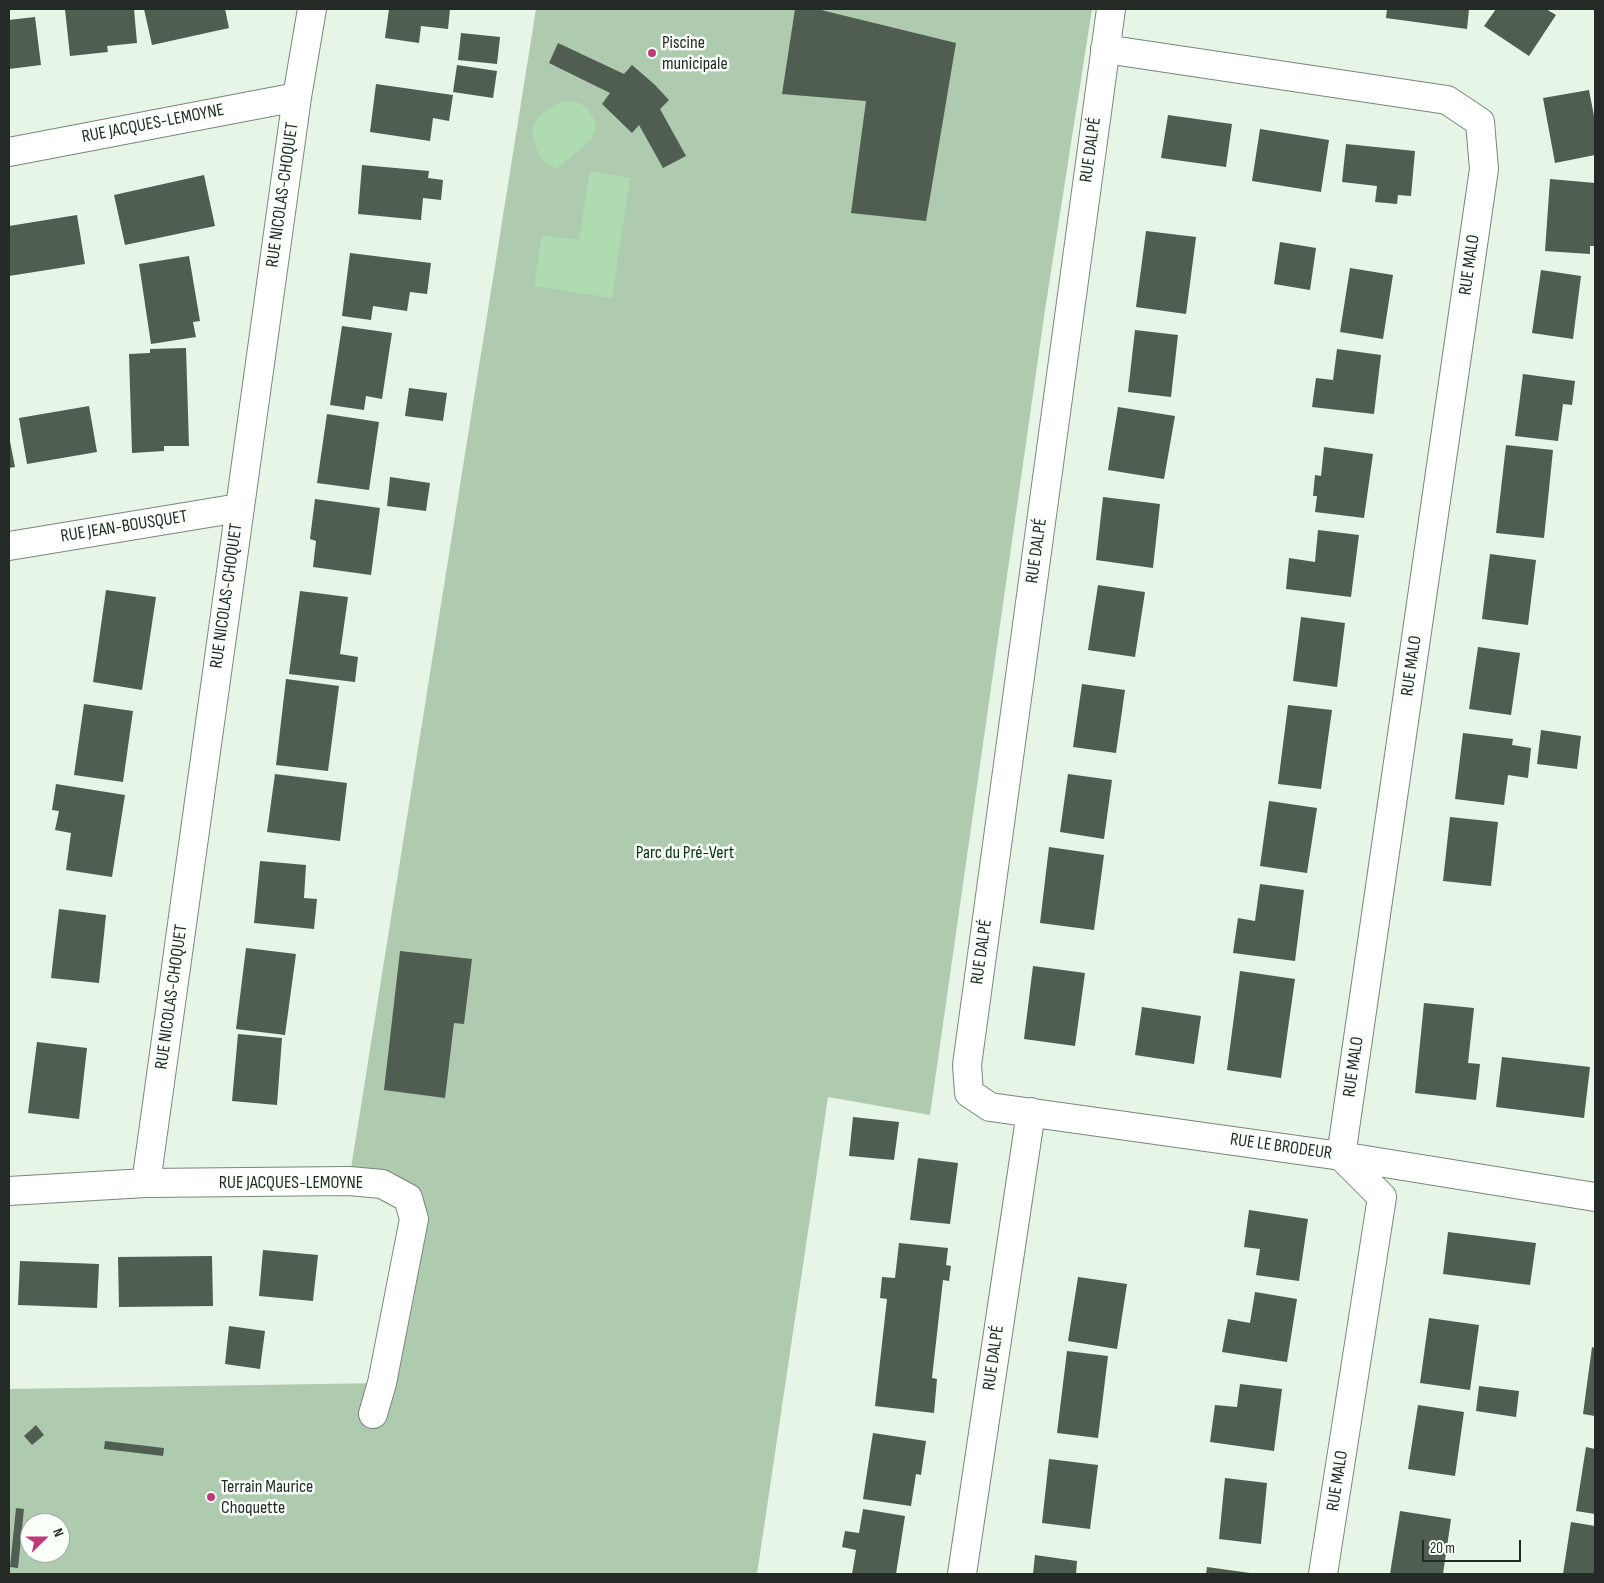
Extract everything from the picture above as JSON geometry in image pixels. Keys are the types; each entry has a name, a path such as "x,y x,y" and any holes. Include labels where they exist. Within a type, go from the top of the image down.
{"street":[{"name":"RUE NICOLAS-CHOQUET","path":"146,1183 297,97 312,9"},
{"name":"RUE DALPÉ","path":"970,1093 967,1065 1111,9"},
{"name":"RUE MALO","path":"1105,49 1447,100 1480,122 1484,169 1341,1156 1382,1197 1323,1574"},
{"name":"RUE JACQUES-LEMOYNE","path":"9,152 297,97"},
{"name":"RUE JEAN-BOUSQUET","path":"9,546 239,508"},
{"name":"RUE LE BRODEUR","path":"970,1093 990,1106 1341,1156 1595,1196"},
{"name":"RUE DALPÉ","path":"962,1574 1030,1112"},
{"name":"RUE JACQUES-LEMOYNE","path":"9,1191 146,1183 349,1181 382,1184 408,1198 414,1219 382,1383 373,1414"}],"green space":[{"name":"Parc du Pré-Vert","path":"536,9 1092,9 1045,310 930,1115 828,1097 757,1574 9,1574 9,1389 382,1383 408,1198 349,1181"}],"shaded area":[{"path":"565,101 580,103 589,110 595,122 595,130 592,139 557,169 544,162 538,154 532,131 540,115 552,106"},
{"path":"590,171 630,178 612,298 534,286 542,235 579,240"}],"building":[{"path":"65,9 134,9 137,43 107,46 108,52 70,56"},
{"path":"144,9 225,9 229,28 152,45"},
{"path":"389,9 450,9 448,29 421,26 419,43 385,38"},
{"path":"795,9 817,9 956,43 926,221 851,213 866,101 782,94"},
{"path":"1387,9 1469,9 1467,29 1386,18"},
{"path":"1496,9 1546,9 1556,15 1529,56 1484,26"},
{"path":"35,17 41,65 9,69 9,20"},
{"path":"461,33 500,37 497,64 458,60"},
{"path":"558,43 624,74 632,65 654,84 669,100 660,109 686,156 663,168 639,125 632,133 602,104 610,93 549,63"},
{"path":"457,65 497,71 493,98 453,92"},
{"path":"376,84 453,95 449,121 433,118 430,141 370,132"},
{"path":"1589,90 1595,121 1595,155 1555,163 1543,98"},
{"path":"1168,115 1232,124 1226,167 1161,158"},
{"path":"1260,129 1329,140 1321,192 1252,181"},
{"path":"1346,144 1415,151 1411,196 1398,195 1397,204 1375,202 1377,186 1342,182"},
{"path":"362,165 429,171 428,178 443,180 441,200 423,198 421,220 358,214"},
{"path":"204,175 215,226 125,245 114,195"},
{"path":"1550,179 1595,183 1595,246 1590,246 1590,254 1545,251"},
{"path":"77,215 85,264 9,276 9,226"},
{"path":"1146,231 1196,237 1186,314 1136,307"},
{"path":"1280,242 1316,248 1310,290 1274,284"},
{"path":"350,253 431,263 427,294 410,292 407,311 373,306 371,320 342,316"},
{"path":"189,256 200,321 193,322 196,337 151,344 139,264"},
{"path":"1350,268 1393,275 1383,339 1340,332"},
{"path":"1541,270 1581,276 1573,339 1532,333"},
{"path":"342,326 392,333 382,399 366,396 364,410 330,405"},
{"path":"1135,330 1178,335 1171,397 1128,392"},
{"path":"186,348 189,446 164,446 164,451 132,453 129,354 150,353 150,349"},
{"path":"1337,349 1381,355 1374,414 1312,407 1316,378 1333,380"},
{"path":"1523,374 1575,381 1572,405 1563,404 1558,441 1515,436"},
{"path":"409,388 447,393 443,421 405,416"},
{"path":"89,406 97,452 27,464 19,418"},
{"path":"1118,407 1175,416 1164,479 1108,470"},
{"path":"327,414 379,422 369,490 317,483"},
{"path":"9,436 15,467 9,468"},
{"path":"1506,445 1553,450 1544,538 1496,533"},
{"path":"1324,447 1373,454 1364,518 1315,512 1317,496 1313,496 1315,475 1321,476"},
{"path":"390,477 430,483 426,511 387,506"},
{"path":"1103,497 1160,504 1153,568 1096,560"},
{"path":"315,499 380,508 371,575 313,567 316,541 310,539"},
{"path":"1318,530 1359,535 1351,597 1286,589 1289,558 1315,562"},
{"path":"1490,554 1536,560 1528,625 1482,619"},
{"path":"1098,585 1145,592 1135,657 1088,650"},
{"path":"106,590 156,597 142,690 93,682"},
{"path":"300,591 348,597 340,654 358,657 355,682 289,674"},
{"path":"1301,617 1345,623 1337,687 1293,681"},
{"path":"1478,647 1520,653 1511,715 1469,709"},
{"path":"286,679 339,686 328,771 276,765"},
{"path":"1082,684 1125,690 1116,753 1073,747"},
{"path":"84,704 133,711 123,782 74,775"},
{"path":"1288,705 1332,710 1321,789 1278,784"},
{"path":"1541,730 1581,736 1577,769 1537,764"},
{"path":"1463,733 1513,739 1512,745 1531,748 1528,778 1508,775 1504,805 1455,799"},
{"path":"275,774 347,783 340,841 267,832"},
{"path":"1068,774 1112,780 1104,839 1060,832"},
{"path":"56,784 125,795 112,877 66,870 71,833 55,830 59,811 52,810"},
{"path":"1269,801 1317,808 1307,873 1260,866"},
{"path":"1450,817 1498,822 1491,886 1443,881"},
{"path":"1049,847 1104,855 1094,930 1040,923"},
{"path":"260,861 306,865 304,898 317,899 314,929 254,923"},
{"path":"1260,884 1304,890 1295,961 1233,953 1238,918 1255,921"},
{"path":"59,909 106,915 99,983 51,978"},
{"path":"246,948 296,954 285,1035 236,1029"},
{"path":"400,951 472,959 464,1024 454,1023 445,1098 384,1090"},
{"path":"1033,966 1085,973 1075,1046 1024,1039"},
{"path":"1240,971 1295,979 1281,1078 1227,1070"},
{"path":"1424,1003 1474,1008 1468,1063 1480,1064 1476,1100 1415,1093"},
{"path":"1142,1007 1201,1016 1194,1064 1135,1055"},
{"path":"238,1034 282,1038 277,1105 232,1101"},
{"path":"37,1042 87,1048 79,1119 28,1113"},
{"path":"1502,1057 1590,1067 1584,1118 1496,1107"},
{"path":"853,1117 899,1122 894,1160 849,1156"},
{"path":"918,1158 958,1163 950,1224 910,1220"},
{"path":"1249,1210 1308,1219 1299,1281 1256,1275 1260,1249 1244,1247"},
{"path":"1448,1232 1536,1243 1530,1285 1443,1274"},
{"path":"899,1243 948,1248 946,1265 951,1266 949,1281 943,1280 932,1378 937,1379 934,1413 875,1406 887,1299 880,1298 882,1277 895,1278"},
{"path":"263,1250 318,1255 313,1301 259,1296"},
{"path":"212,1256 213,1306 119,1307 118,1257"},
{"path":"20,1261 99,1264 97,1308 18,1305"},
{"path":"1078,1277 1127,1284 1117,1349 1068,1341"},
{"path":"1255,1292 1297,1299 1287,1362 1222,1352 1228,1319 1250,1323"},
{"path":"1429,1318 1479,1325 1470,1390 1420,1383"},
{"path":"229,1326 265,1331 260,1369 225,1364"},
{"path":"1592,1347 1595,1348 1595,1416 1583,1414"},
{"path":"1067,1351 1108,1356 1098,1438 1057,1433"},
{"path":"1240,1384 1282,1389 1274,1451 1210,1442 1215,1405 1237,1407"},
{"path":"1479,1386 1519,1391 1516,1417 1476,1411"},
{"path":"1418,1405 1464,1412 1455,1476 1408,1469"},
{"path":"36,1425 44,1435 32,1445 24,1436"},
{"path":"873,1433 926,1441 921,1475 916,1474 911,1506 863,1499"},
{"path":"105,1441 164,1448 163,1456 104,1449"},
{"path":"1586,1447 1595,1449 1595,1514 1576,1511"},
{"path":"1049,1459 1098,1465 1090,1529 1042,1523"},
{"path":"1225,1478 1267,1483 1261,1544 1219,1539"},
{"path":"16,1508 24,1509 24,1513 20,1513 18,1568 10,1567"},
{"path":"863,1509 905,1516 896,1574 852,1574 856,1550 842,1547 845,1531 859,1533"},
{"path":"1400,1511 1451,1519 1443,1574 1390,1574"},
{"path":"1571,1522 1595,1526 1595,1574 1563,1574"},
{"path":"1035,1555 1077,1561 1076,1574 1033,1574"},
{"path":"1207,1567 1250,1573 1206,1574"}],"place":[{"name":"Piscine municipale","path":"652,53"},
{"name":"Terrain Maurice Choquette","path":"211,1497"}]}
